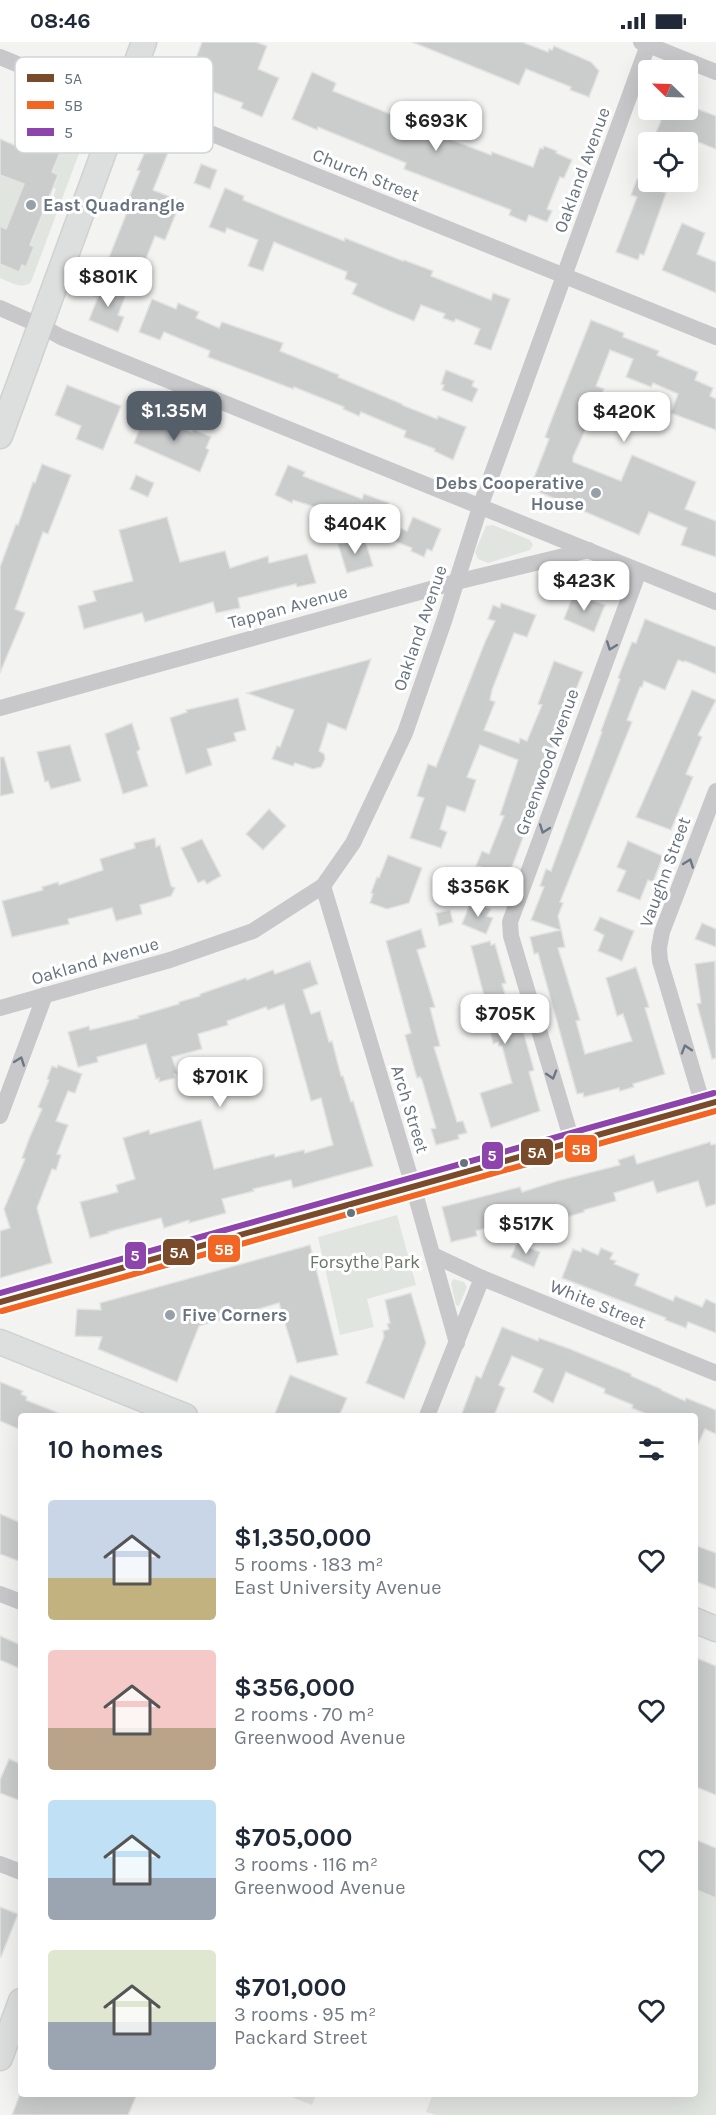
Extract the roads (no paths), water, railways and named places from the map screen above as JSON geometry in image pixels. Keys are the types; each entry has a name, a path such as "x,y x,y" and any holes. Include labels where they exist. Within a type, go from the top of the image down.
{"main road":[{"path":"139,57 144,42"},
{"path":"0,436 104,153"},
{"path":"0,1302 710,1103"},
{"path":"0,1342 178,1413"},
{"path":"698,1622 716,1629"},
{"path":"0,2058 18,2009"}],"street":[{"path":"645,43 716,72"},
{"name":"Oakland Avenue","path":"0,1008 170,960 253,930 323,886 353,843 405,732 480,507 645,43"},
{"name":"Church Street","path":"0,57 15,63"},
{"name":"Church Street","path":"213,134 716,336"},
{"path":"0,308 61,337 716,602"},
{"name":"Tappan Avenue","path":"0,708 456,582 589,550"},
{"name":"Greenwood Avenue","path":"572,1141 511,936 510,922 639,571"},
{"name":"Vaughn Street","path":"710,1103 660,961 659,948 662,932 716,791"},
{"name":"Arch Street","path":"323,886 413,1186 457,1343"},
{"path":"0,1116 45,995"},
{"name":"White Street","path":"433,1255 482,1278 716,1373"},
{"path":"428,1413 482,1278"},
{"path":"0,1593 18,1601"},
{"path":"0,1864 18,1871"}],"place":[{"name":"East Quadrangle","path":"31,205"},
{"name":"Debs Cooperative House","path":"596,493"},
{"name":"Five Corners","path":"170,1315"}],"park label":[{"name":"Forsythe Park","path":"365,1262"}]}
